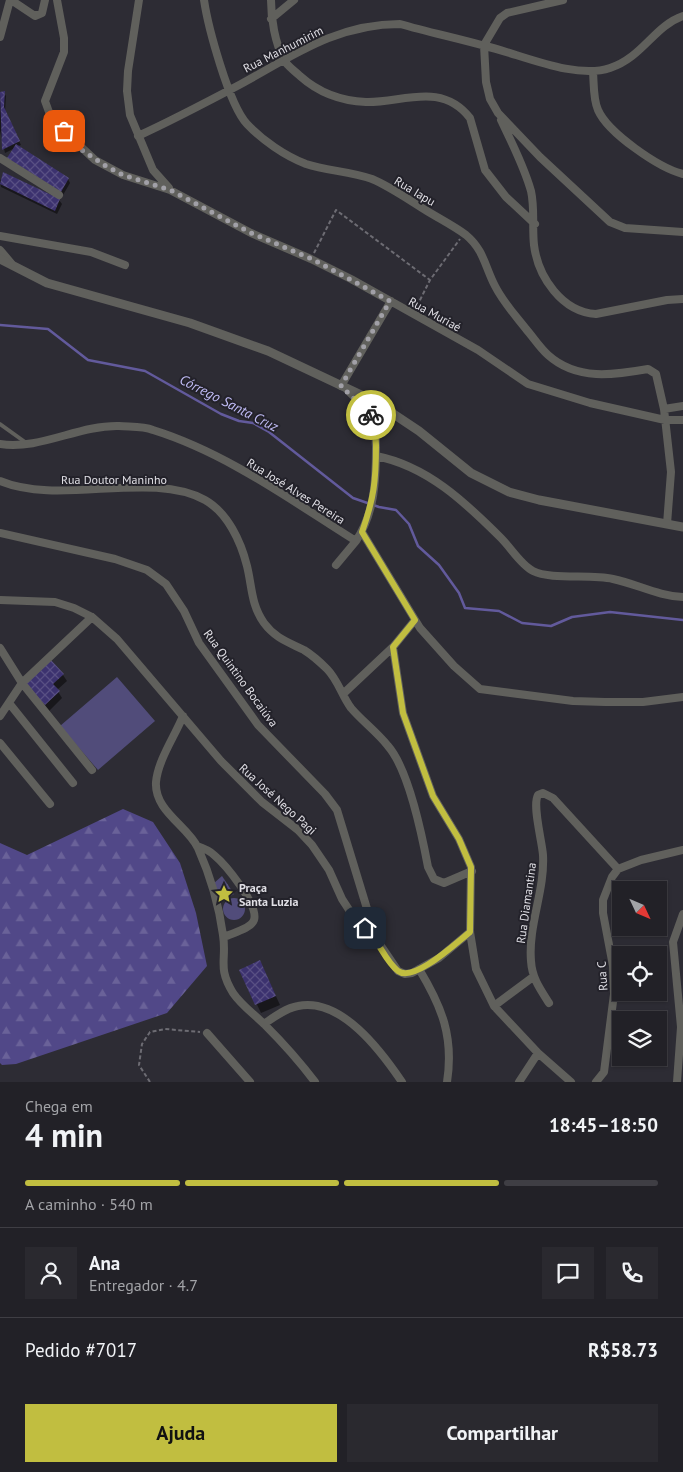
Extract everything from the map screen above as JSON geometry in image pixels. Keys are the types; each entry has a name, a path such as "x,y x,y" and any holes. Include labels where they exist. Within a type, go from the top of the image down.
{"street":[{"path":"0,37 10,0 35,16 42,13 45,0"},
{"name":"Rua Muriaé","path":"57,0 60,25 64,38 64,52 46,101 49,112 64,131 95,160 123,175 170,190 251,233 312,259 478,350 528,384 567,397 665,420 683,420"},
{"path":"139,0 127,91 130,114 153,170 170,190"},
{"name":"Rua Iapu","path":"204,0 206,16 228,91 245,122 265,140 306,164 352,172 373,180 464,234 478,246 486,259 495,285 506,303 547,355 568,367 597,375 616,375 652,370 656,374 664,409"},
{"path":"271,0 271,19 284,60 311,86 326,94 346,100 368,102 413,95 441,99 460,106 470,118 485,170 506,197 535,224"},
{"path":"271,19 294,0"},
{"path":"563,0 507,12 495,24 484,46 486,82 490,99 526,174 535,224 534,242 540,267 550,284 571,308 584,313 596,314 667,300 683,299"},
{"path":"683,16 672,20 644,48 623,63 593,72 594,94 598,111 608,123 643,155 662,167 683,174"},
{"name":"Rua Manhumirim","path":"138,136 228,91 315,43 374,24 400,24 563,68 593,72"},
{"path":"498,114 610,222 625,228 683,232"},
{"path":"0,156 59,195"},
{"path":"0,236 91,252 125,265"},
{"path":"0,250 11,263"},
{"path":"0,259 47,283 190,323 259,348 343,387 398,417 471,473 501,488 539,500 683,527"},
{"path":"343,387 390,301"},
{"path":"336,565 362,532 369,514 374,494 376,456 374,419 343,387"},
{"path":"667,524 671,472 664,409 683,406"},
{"name":"Rua José Alves Pereira","path":"0,444 29,445 94,427 118,426 152,429 221,459 356,541"},
{"path":"376,456 405,463 432,478 499,536 532,570 544,575 613,579 652,592 683,597"},
{"name":"Rua Doutor Maninho","path":"0,481 14,487 52,490 162,490 183,492 206,501 226,519 237,537 247,566 250,590 257,612 264,623 282,641 309,654 322,665 328,671 350,706 389,746 406,781 428,867 434,879 444,883 472,871"},
{"path":"362,532 415,620 432,643 480,689 589,702 643,702 683,697"},
{"name":"Rua Quintino Bocaiúva","path":"0,533 115,559 147,570 166,584 184,612 199,643 258,724 325,794 336,810 375,937"},
{"name":"Rua José Nego Pagi","path":"0,600 55,602 92,617 135,660 252,792 298,830 312,845 329,870 342,899 355,919 375,937 398,971 405,974 419,969 439,958 470,932"},
{"path":"0,716 22,683 92,617"},
{"path":"343,694 393,647 415,620"},
{"path":"393,647 403,713 433,796 462,846 472,871 470,932 476,969 494,1006 538,1054 571,1082"},
{"path":"0,648 22,683 92,770"},
{"path":"9,703 73,782"},
{"path":"183,716 160,768 156,784 161,803 197,846 213,887 224,937 222,959 225,978 245,1008 264,1024 315,1082"},
{"path":"0,742 50,804"},
{"name":"Rua Diamantina","path":"549,1003 533,977 530,947 543,873 541,837 535,803 538,795 543,793 553,798 618,868"},
{"path":"197,846 206,849 221,861 240,886 254,912 254,920 250,926 224,937"},
{"path":"618,868 641,860 683,850"},
{"name":"Rua C","path":"596,1082 604,1072 606,1064 614,994 613,966 603,913 603,900 612,877 618,868"},
{"path":"677,1082 682,1046 680,991 673,942 683,914"},
{"path":"419,969 436,997 445,1022 450,1045 447,1082"},
{"path":"494,1006 533,977"},
{"path":"264,1024 296,1006 312,1004 328,1008 361,1031 402,1082"},
{"path":"207,1033 250,1082"},
{"path":"519,1082 538,1054"}],"lane":[{"path":"0,424 29,445"}],"path":[{"path":"312,259 336,210 430,280"},
{"path":"412,315 430,280 464,234"},
{"path":"150,1082 139,1065 142,1044 150,1032 175,1029 207,1033"}],"green space":[{"path":"117,677 155,721 98,770 60,726"},
{"path":"123,809 153,822 180,863 196,913 207,966 167,1013 16,1064 2,1065 0,1063 0,843 27,855"},
{"path":"222,876 234,894 221,902 213,884"},
{"path":"234,898 242,901 245,909 242,917 234,920 226,917 223,909 226,901"}],"building":[{"path":"5,91 4,107 20,141 2,150 0,92"},
{"path":"16,144 69,178 61,192 7,158"},
{"path":"3,172 60,199 55,211 0,184"},
{"path":"51,660 64,674 53,684 60,691 45,705 25,685"},
{"path":"260,960 276,996 255,1005 239,970"}],"waterway":[{"name":"Córrego Santa Cruz","path":"0,325 48,329 88,360 145,371 221,414 239,421 253,423 269,432 353,498 379,507 396,510 409,524 418,546 439,565 459,593 465,608 499,611 522,623 551,626 572,617 610,612 683,620"}],"way so far":[{"path":"64,131 83,151 95,160 123,175 170,190 251,233 312,259 350,278 390,301 341,386 346,388 354,399 371,415"}],"place":[{"name":"Praça Santa Luzia","path":"224,894"}],"route":[{"path":"365,928 375,937 398,971 405,974 412,973 439,958 470,932 472,871 459,839 433,796 416,743 403,713 393,647 415,620 362,532 369,514 377,476 375,429 374,419 371,415"}]}
